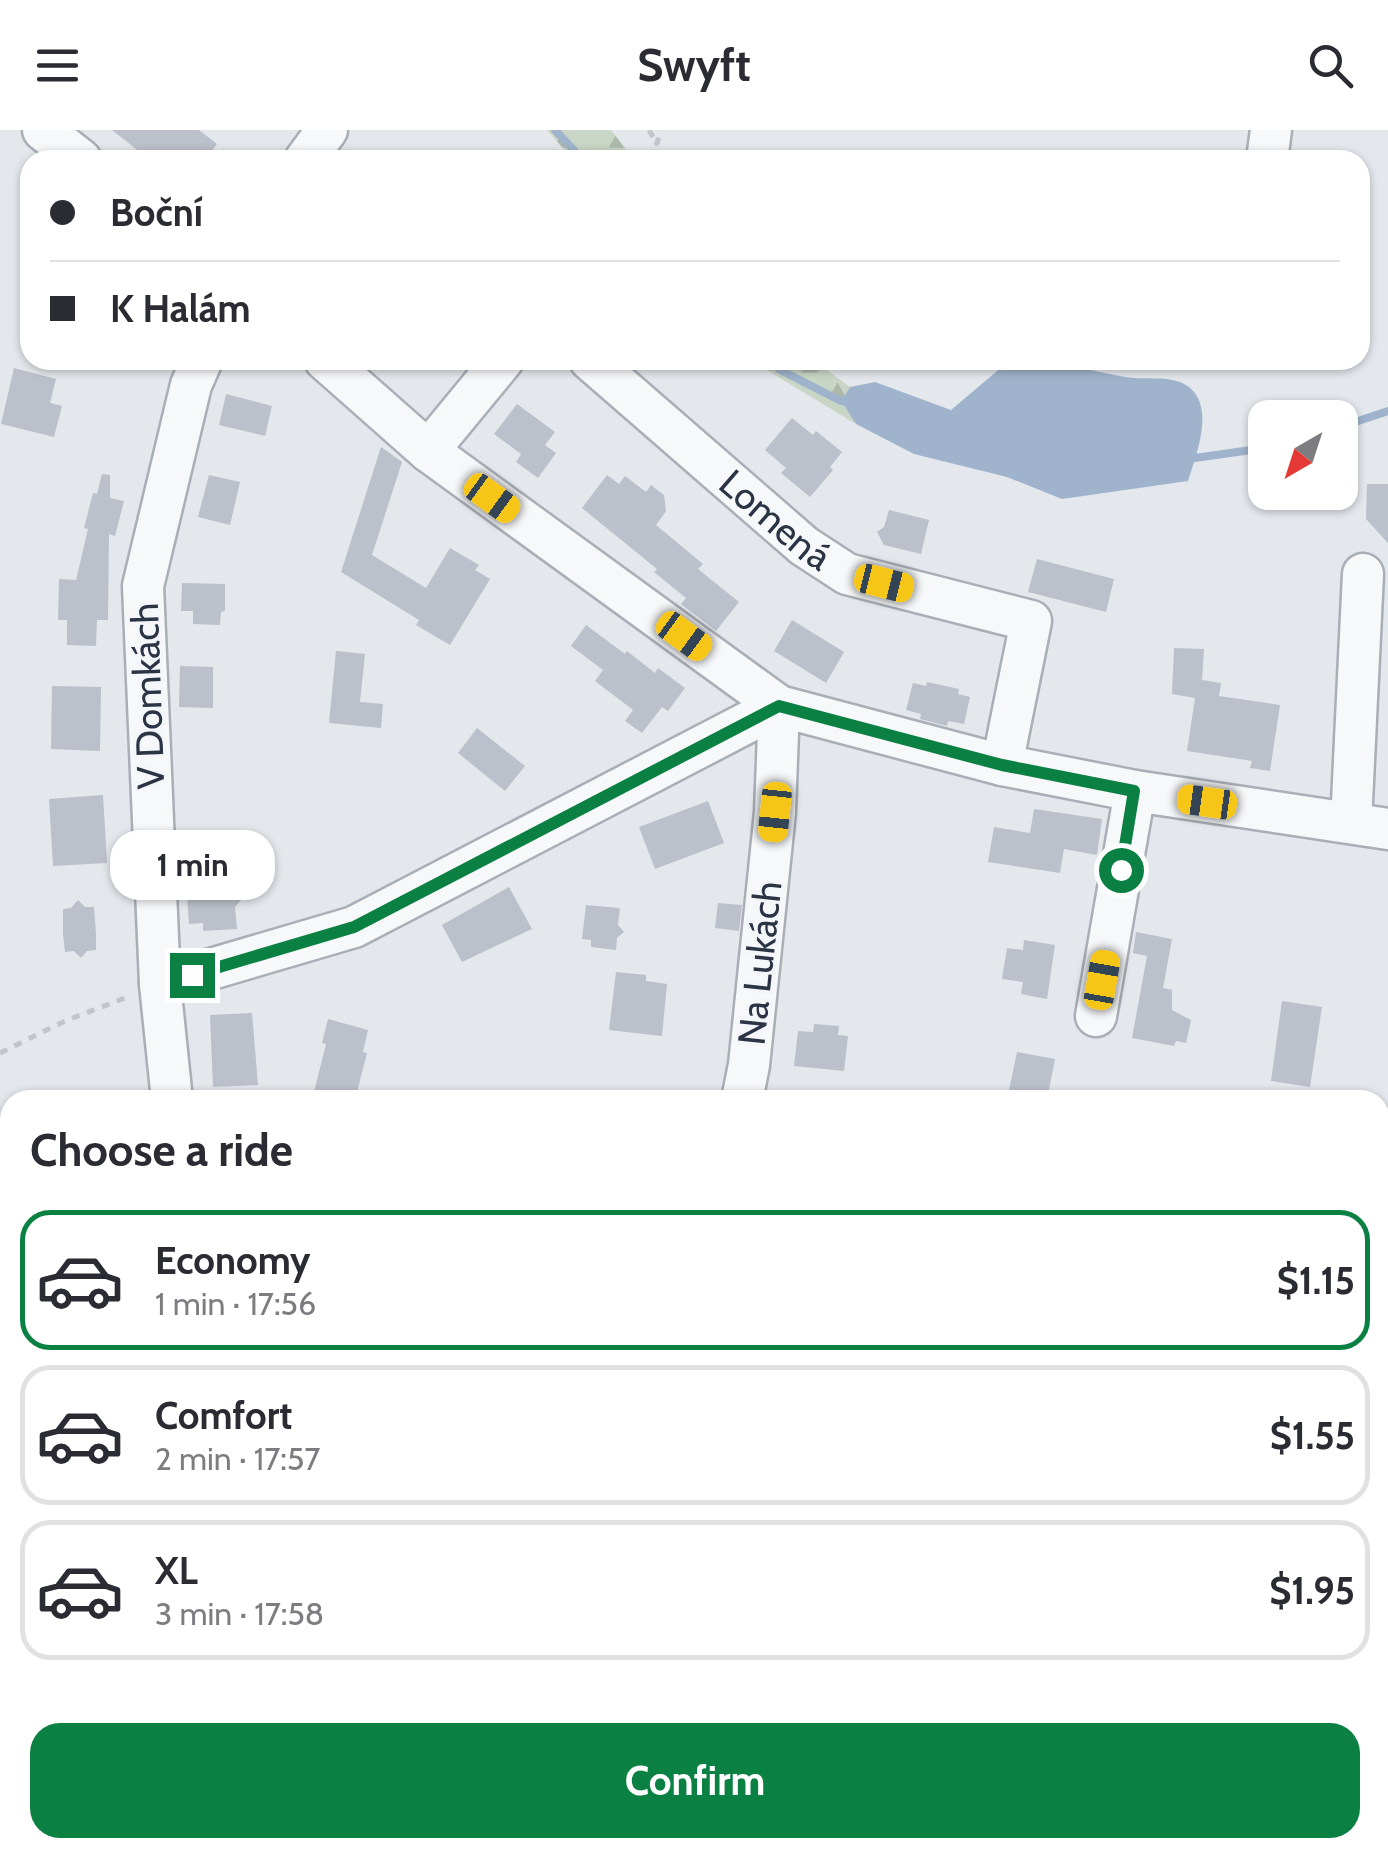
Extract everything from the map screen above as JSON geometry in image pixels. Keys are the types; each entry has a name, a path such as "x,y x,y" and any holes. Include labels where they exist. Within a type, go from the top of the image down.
{"street":[{"path":"44,130 69,150"},
{"path":"313,150 328,130"},
{"name":"V Domkách","path":"171,1090 160,984 143,586 198,370"},
{"path":"336,370 428,451 779,706 1002,765 1134,791 1369,826 1363,574"},
{"path":"428,451 495,370"},
{"name":"Lomená","path":"602,370 804,546 847,574 1031,620 1002,765"},
{"path":"160,984 354,927 779,706"},
{"name":"Na Lukách","path":"744,1090 775,812 779,706"},
{"path":"1096,1016 1134,791"}],"path":[{"path":"650,130 658,145"},
{"path":"655,150 662,130"},
{"path":"0,1053 160,984"}],"green space":[{"path":"547,130 611,130 626,150 564,150"},
{"path":"767,370 827,370 850,387 841,401 856,424"}],"water":[{"path":"998,370 1092,370 1180,382 1199,400 1202,427 1188,481 1062,499 1007,477 914,454 856,424 841,401 850,387 875,382 951,410"}],"building":[{"path":"112,130 199,130 217,144 212,150 137,150"},
{"path":"14,368 56,379 50,403 62,406 54,437 1,424"},
{"path":"226,394 272,406 265,436 219,425"},
{"path":"517,404 555,432 545,445 556,453 538,478 516,462 521,454 494,434"},
{"path":"792,418 842,452 830,467 833,470 810,497 781,473 786,468 765,450"},
{"path":"381,447 402,462 372,555 426,588 450,548 479,565 475,570 490,579 450,645 416,625 419,620 341,572"},
{"path":"102,474 110,475 110,498 124,501 115,536 109,534 108,620 97,620 96,646 67,645 67,620 58,620 59,579 76,580 88,529 84,528"},
{"path":"209,475 240,482 230,525 198,517"},
{"path":"607,475 619,484 625,476 646,492 651,485 664,495 666,511 656,525 703,564 698,569 739,602 716,631 681,604 686,598 654,572 657,569 582,508"},
{"path":"1367,484 1388,484 1388,543 1366,519"},
{"path":"889,510 929,520 921,554 884,545 877,532 884,527"},
{"path":"1037,559 1114,579 1106,612 1028,592"},
{"path":"182,583 225,584 225,611 221,612 220,625 193,624 193,611 181,611"},
{"path":"792,620 844,652 826,683 774,651"},
{"path":"586,625 625,654 627,651 655,673 658,668 685,688 668,711 662,707 642,733 625,721 633,710 595,681 603,670 571,646"},
{"path":"1174,648 1204,649 1202,680 1221,683 1219,696 1280,705 1270,771 1250,768 1252,761 1187,751 1195,698 1172,694"},
{"path":"336,651 365,654 360,702 383,704 381,728 329,723"},
{"path":"180,666 213,667 213,708 179,707"},
{"path":"927,682 959,689 958,694 970,697 964,724 948,721 947,726 920,719 921,714 906,710 913,683 926,686"},
{"path":"52,686 101,687 100,751 51,749"},
{"path":"477,728 525,766 505,791 458,753"},
{"path":"103,795 107,863 53,866 49,799"},
{"path":"708,801 724,843 655,869 639,827"},
{"path":"1034,809 1102,819 1097,855 1064,849 1060,873 988,862 994,827 1030,833"},
{"path":"206,849 209,893 247,893 235,907 237,929 203,931 203,923 189,924 184,851"},
{"path":"509,887 532,929 462,962 442,925"},
{"path":"78,900 85,907 94,907 96,934 96,950 87,951 81,958 74,951 65,952 63,934 63,909 71,908"},
{"path":"718,903 742,905 739,931 715,928"},
{"path":"586,905 620,908 618,925 624,932 617,938 616,950 591,947 591,940 582,939"},
{"path":"1136,932 1172,939 1163,988 1172,990 1172,1010 1191,1020 1186,1043 1176,1041 1174,1046 1132,1038 1147,956 1133,953"},
{"path":"1024,940 1055,945 1047,999 1021,994 1023,982 1002,979 1007,948 1023,950"},
{"path":"616,972 646,975 646,981 667,984 662,1036 609,1030"},
{"path":"1282,1001 1322,1007 1310,1087 1271,1081"},
{"path":"252,1013 258,1085 213,1087 210,1015"},
{"path":"328,1019 368,1030 358,1090 314,1090 326,1044 322,1043"},
{"path":"814,1024 839,1026 838,1035 848,1036 844,1071 794,1066 798,1031 813,1032"},
{"path":"1017,1052 1055,1059 1049,1090 1009,1090"}],"waterway":[{"path":"555,130 574,150"},
{"path":"780,370 850,402"},
{"path":"1358,421 1388,411"},
{"path":"1188,459 1248,450"}],"route":[{"path":"192,975 354,927 779,706 1002,765 1134,791 1121,870"}]}
